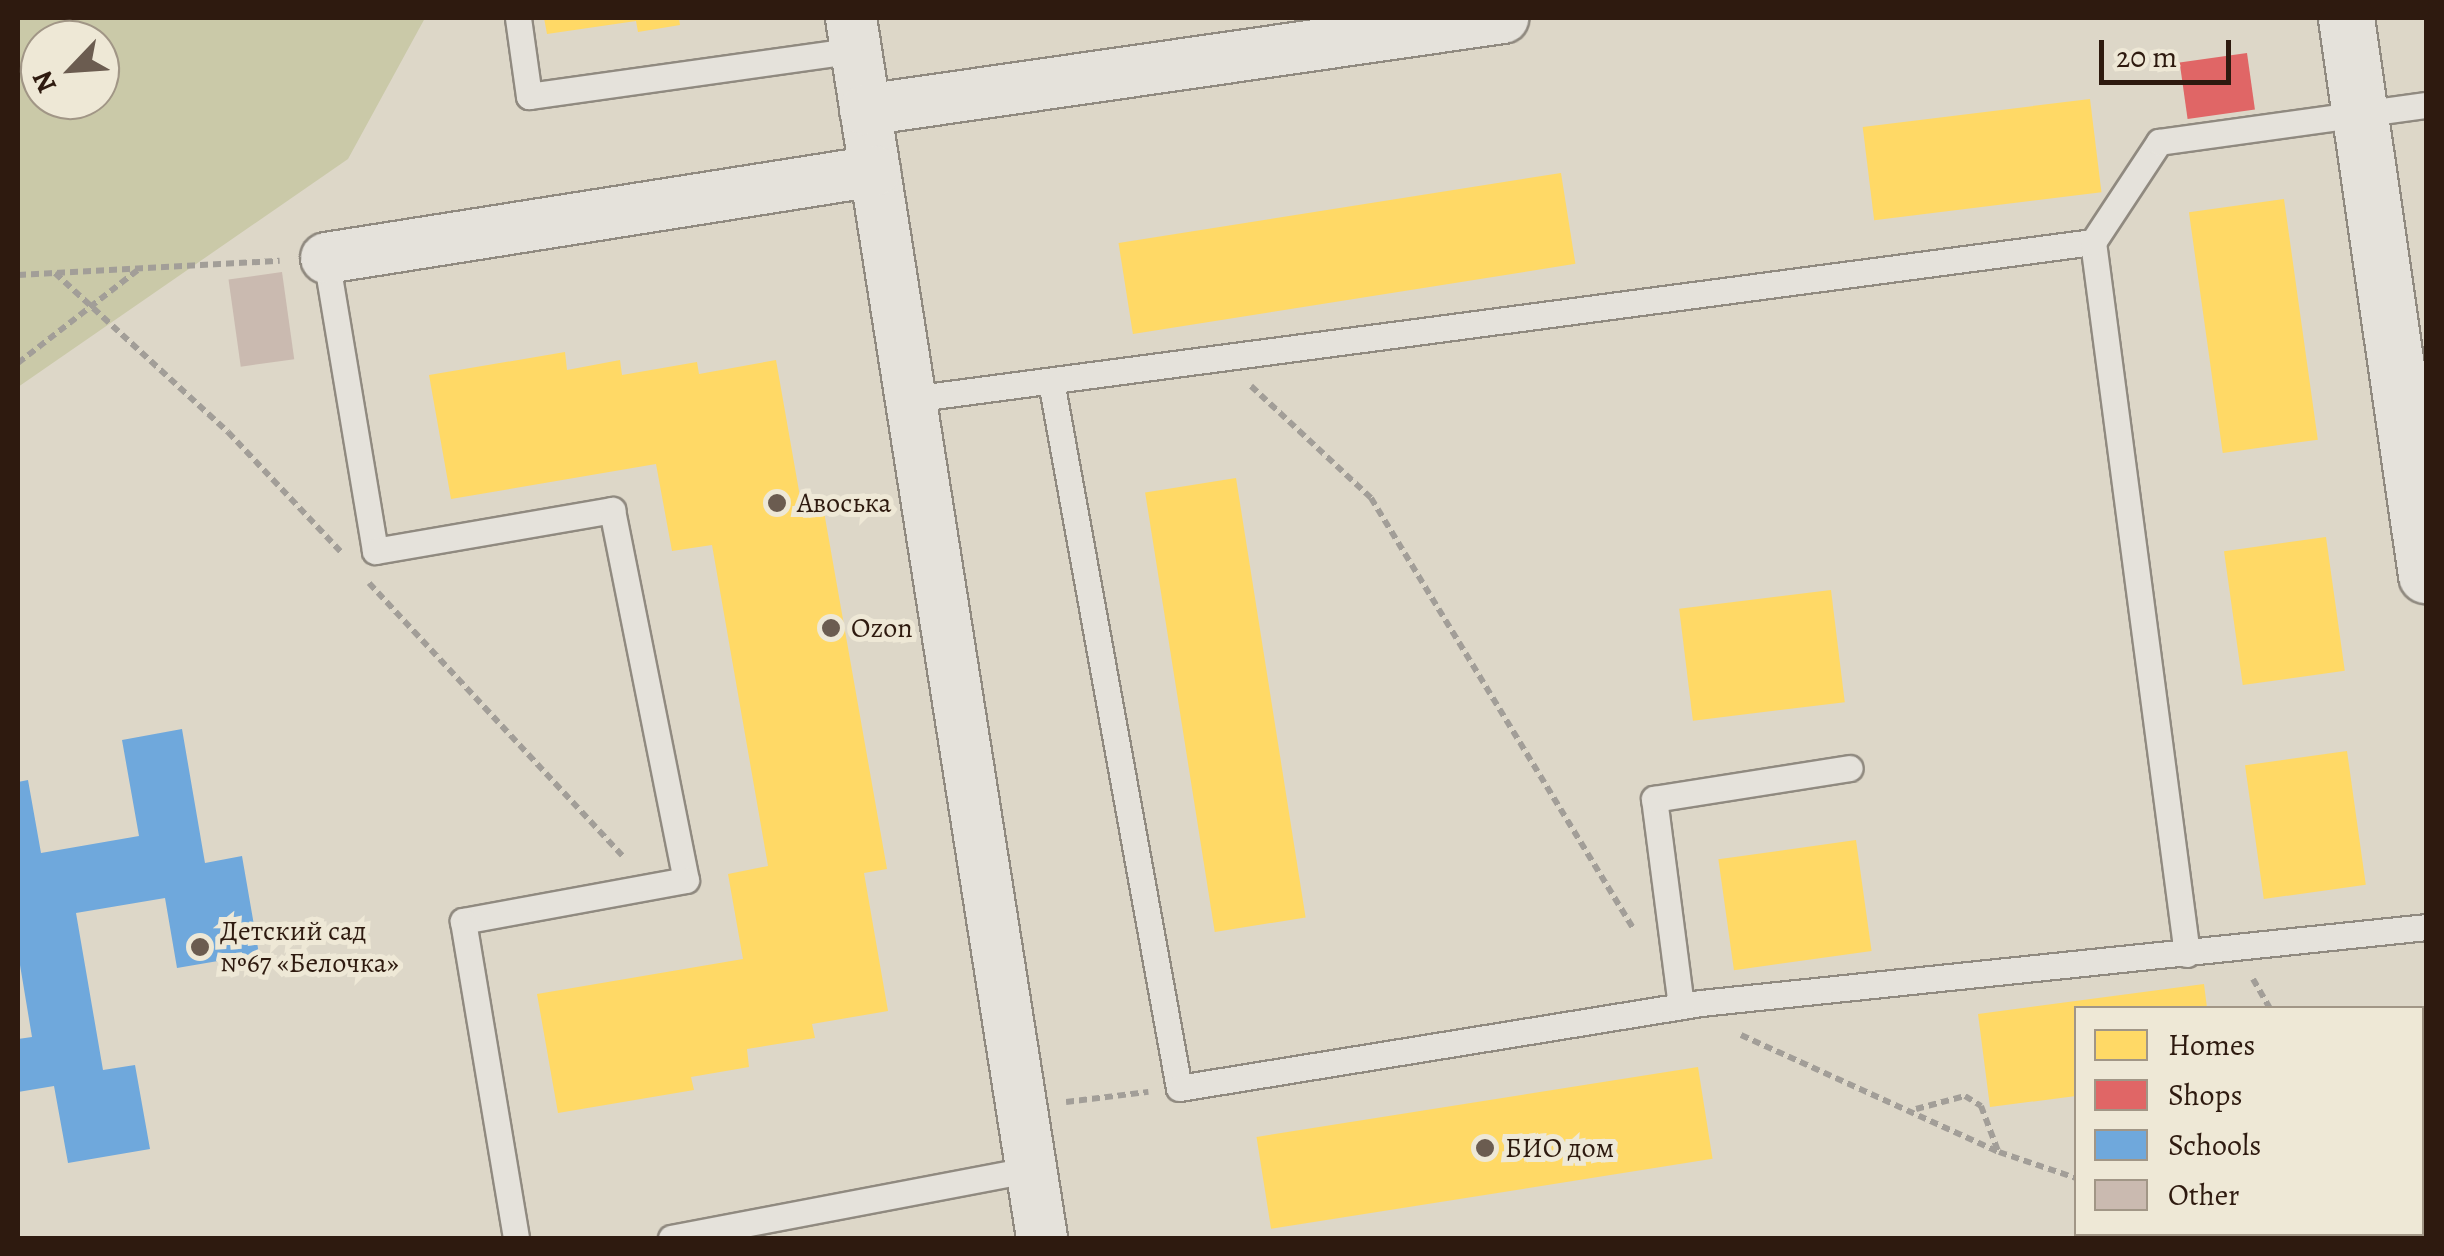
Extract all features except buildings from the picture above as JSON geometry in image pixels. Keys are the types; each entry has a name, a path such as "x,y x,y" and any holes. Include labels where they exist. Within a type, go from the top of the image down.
{"street":[{"path":"865,110 1404,24 1502,18"},
{"path":"2346,18 2426,575"},
{"path":"854,34 1042,1238"},
{"path":"326,258 875,172"}],"lane":[{"path":"518,18 529,96 854,34"},
{"path":"2187,954 2093,242 2159,142 2426,104"},
{"path":"911,399 2093,242"},
{"path":"326,258 374,551 612,510 686,880 463,921 516,1238"},
{"path":"1051,381 1179,1088 1691,1005 2426,927"},
{"path":"1691,1005 1654,799 1850,768"},
{"path":"671,1238 1032,1169"}],"path":[{"path":"18,275 326,258"},
{"path":"18,363 139,270"},
{"path":"55,273 228,432 347,560"},
{"path":"1220,358 1371,498 1640,938"},
{"path":"360,574 651,886"},
{"path":"1691,1005 1746,1039 1915,1110 1999,1152 2074,1177"},
{"path":"1058,1103 1179,1088"},
{"path":"1915,1110 1964,1096 1981,1106 1999,1152"}],"green space":[{"path":"18,18 425,18 348,159 18,387"}],"place":[{"name":"Авоська","path":"777,503"},
{"name":"Ozon","path":"831,628"},
{"name":"Детский сад №67 «Белочка»","path":"200,947"},
{"name":"БИО дом","path":"1485,1148"}]}
